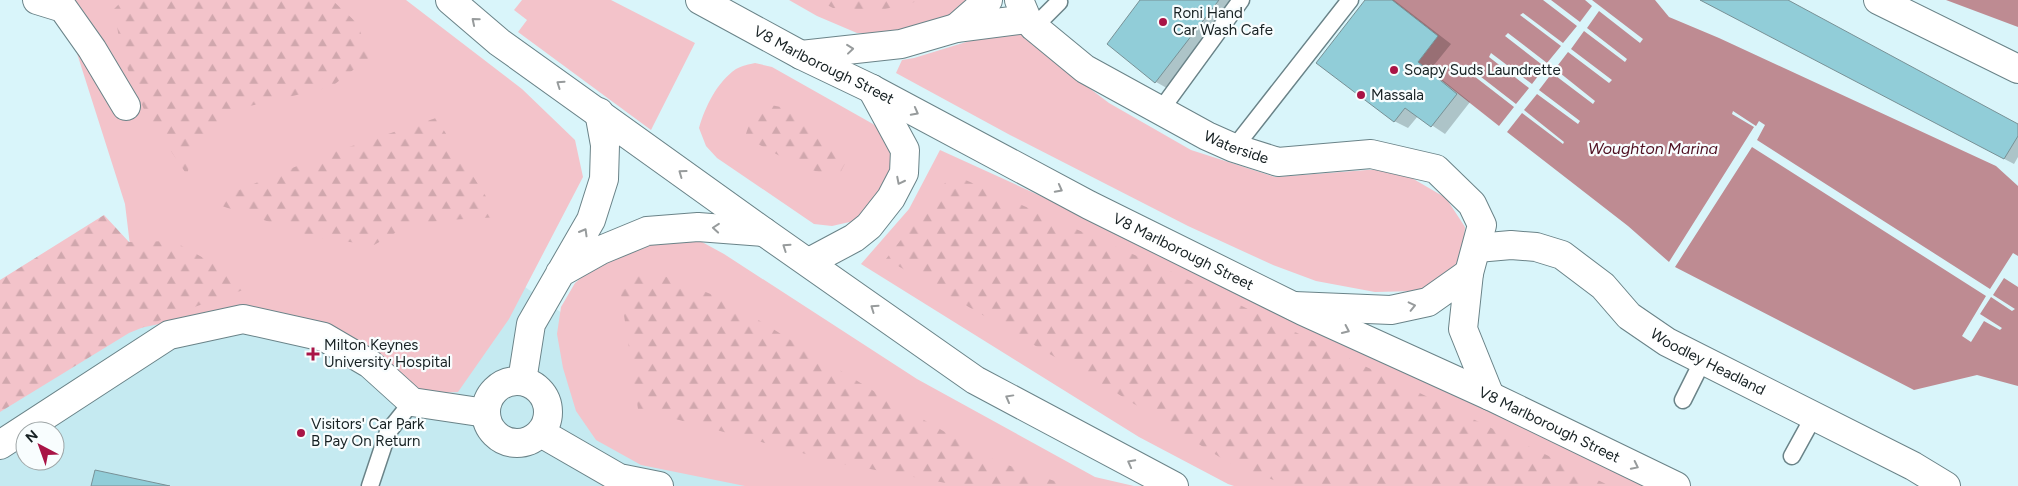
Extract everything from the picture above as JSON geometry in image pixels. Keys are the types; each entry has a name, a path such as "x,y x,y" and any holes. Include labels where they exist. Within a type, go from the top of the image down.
{"street":[{"path":"37,0 69,4 92,49 126,106"},
{"path":"450,0 499,42 600,112 764,232 976,380 1174,486"},
{"name":"V8 Marlborough Street","path":"700,0 1089,205 1294,306 1490,396 1676,486"},
{"path":"956,28 988,0"},
{"path":"1878,0 2018,69"},
{"path":"801,54 902,44 956,28 1027,15"},
{"name":"Waterside","path":"1027,15 1085,69 1207,136 1234,148 1278,162 1371,154 1436,169 1472,204 1482,225 1477,248 1468,273 1462,329 1490,396"},
{"path":"809,262 854,238 869,226 891,198 904,173 905,150 872,89"},
{"path":"522,381 531,324 591,220 604,179 606,145 600,112"},
{"path":"559,274 601,250 647,231 698,227 764,232"},
{"name":"Woodley Headland","path":"1477,248 1511,245 1536,247 1562,255 1603,286 1629,316 1667,342 1913,466 1946,486"},
{"path":"1294,306 1391,310 1428,302 1468,273"},
{"path":"0,444 170,335 243,319 324,337 370,364 412,402 486,413"},
{"path":"511,381 522,381 539,389 545,397 549,415 541,433 532,440 512,443 502,439 493,432 488,423 486,413 487,402 493,392 501,385 511,381"},
{"path":"541,433 618,482 658,486"}],"lane":[{"path":"1027,15 1059,2 1058,0"},
{"path":"1160,111 1241,0"},
{"path":"1234,148 1350,0"},
{"path":"1683,400 1703,360"},
{"path":"370,486 388,432 412,402"},
{"path":"1792,456 1814,416"}],"shaded area":[{"name":"Milton Keynes University Hospital","path":"266,202 505,273 600,340 909,486 0,486 0,368"}],"green space":[{"path":"60,0 406,0 522,89 575,140 583,177 509,319 458,392 422,394 237,308 140,328 125,204"},
{"path":"123,0 332,0 357,23 370,57 331,87 250,106 196,139 187,175 145,112 122,55 114,9"},
{"path":"522,0 611,0 695,43 651,130 518,32 527,20 514,10"},
{"path":"789,0 974,0 943,21 890,34 857,33 817,16"},
{"path":"817,0 923,0 881,10 833,8"},
{"path":"1027,34 1056,63 1109,103 1191,150 1275,177 1380,169 1405,174 1446,198 1465,227 1463,255 1445,278 1416,291 1375,292 1316,281 1273,265 1188,226 1010,135 896,73 902,60 989,35"},
{"path":"755,63 772,67 873,124 887,136 893,156 891,182 875,204 854,221 832,226 814,224 717,158 706,146 699,128 713,95 729,74 743,66"},
{"path":"756,102 801,111 849,156 838,177 800,167 745,137"},
{"path":"436,118 499,217 448,220 409,225 374,245 317,238 210,202 319,157"},
{"path":"940,150 1194,266 1649,486 1234,486 1228,484 1139,437 861,264 909,209"},
{"path":"952,174 1164,268 1610,486 1291,486 1234,466 1110,389 886,259"},
{"path":"104,215 129,242 173,241 218,266 246,289 183,311 129,333 0,412 0,280"},
{"path":"656,242 702,242 724,254 917,379 1095,477 1134,486 745,486 641,465 596,440 576,411 563,368 557,334 561,307 575,283 594,267"},
{"path":"657,273 726,300 880,395 996,461 1069,486 962,486 843,464 638,409 621,295 627,277"}],"water":[{"path":"1392,0 1543,0 1577,26 1563,43 1523,13 1520,15 1561,46 1547,63 1508,33 1505,36 1545,67 1532,84 1491,53 1489,57 1529,88 1516,104 1476,73 1474,76 1514,107 1499,126 1418,62 1438,36"},
{"path":"1551,0 1585,0 1592,6 1580,22"},
{"name":"Woughton Marina","path":"1592,0 1655,0 1669,17 1719,38 1996,166 2018,186 2018,256 2013,253 1990,289 1757,140 1765,125 1759,121 1756,126 1733,111 1732,114 1754,127 1669,262 1628,226 1507,132 1522,113 1563,144 1564,142 1524,110 1537,94 1578,124 1580,121 1539,90 1552,73 1593,104 1595,101 1555,69 1568,52 1609,83 1612,80 1571,49 1584,31 1625,62 1627,59 1587,28 1599,11 1640,43 1643,39"},
{"path":"1946,0 2018,0 2018,27"},
{"name":"Woughton Marina","path":"1752,147 1986,296 1962,336 1971,342 1984,321 2000,330 2002,328 1980,314 1991,297 2012,311 2015,309 1993,295 2004,278 2018,287 2018,386 1977,375 1914,390 1675,267"}],"building":[{"name":"Roni Hand Car Wash Cafe","path":"1140,0 1219,0 1155,83 1107,44"},
{"path":"1365,0 1392,0 1438,36 1418,62 1457,94 1431,127 1405,108 1394,122 1316,63"},
{"path":"1700,0 1788,0 2018,124 2018,136 2004,159"},
{"path":"95,470 170,486 91,486"}],"place":[{"name":"Roni Hand Car Wash Cafe","path":"1163,22"},
{"name":"Soapy Suds Laundrette","path":"1394,70"},
{"name":"Massala","path":"1361,95"},
{"name":"Milton Keynes University Hospital","path":"313,354"},
{"name":"Visitors' Car Park B Pay On Return","path":"301,433"}]}
